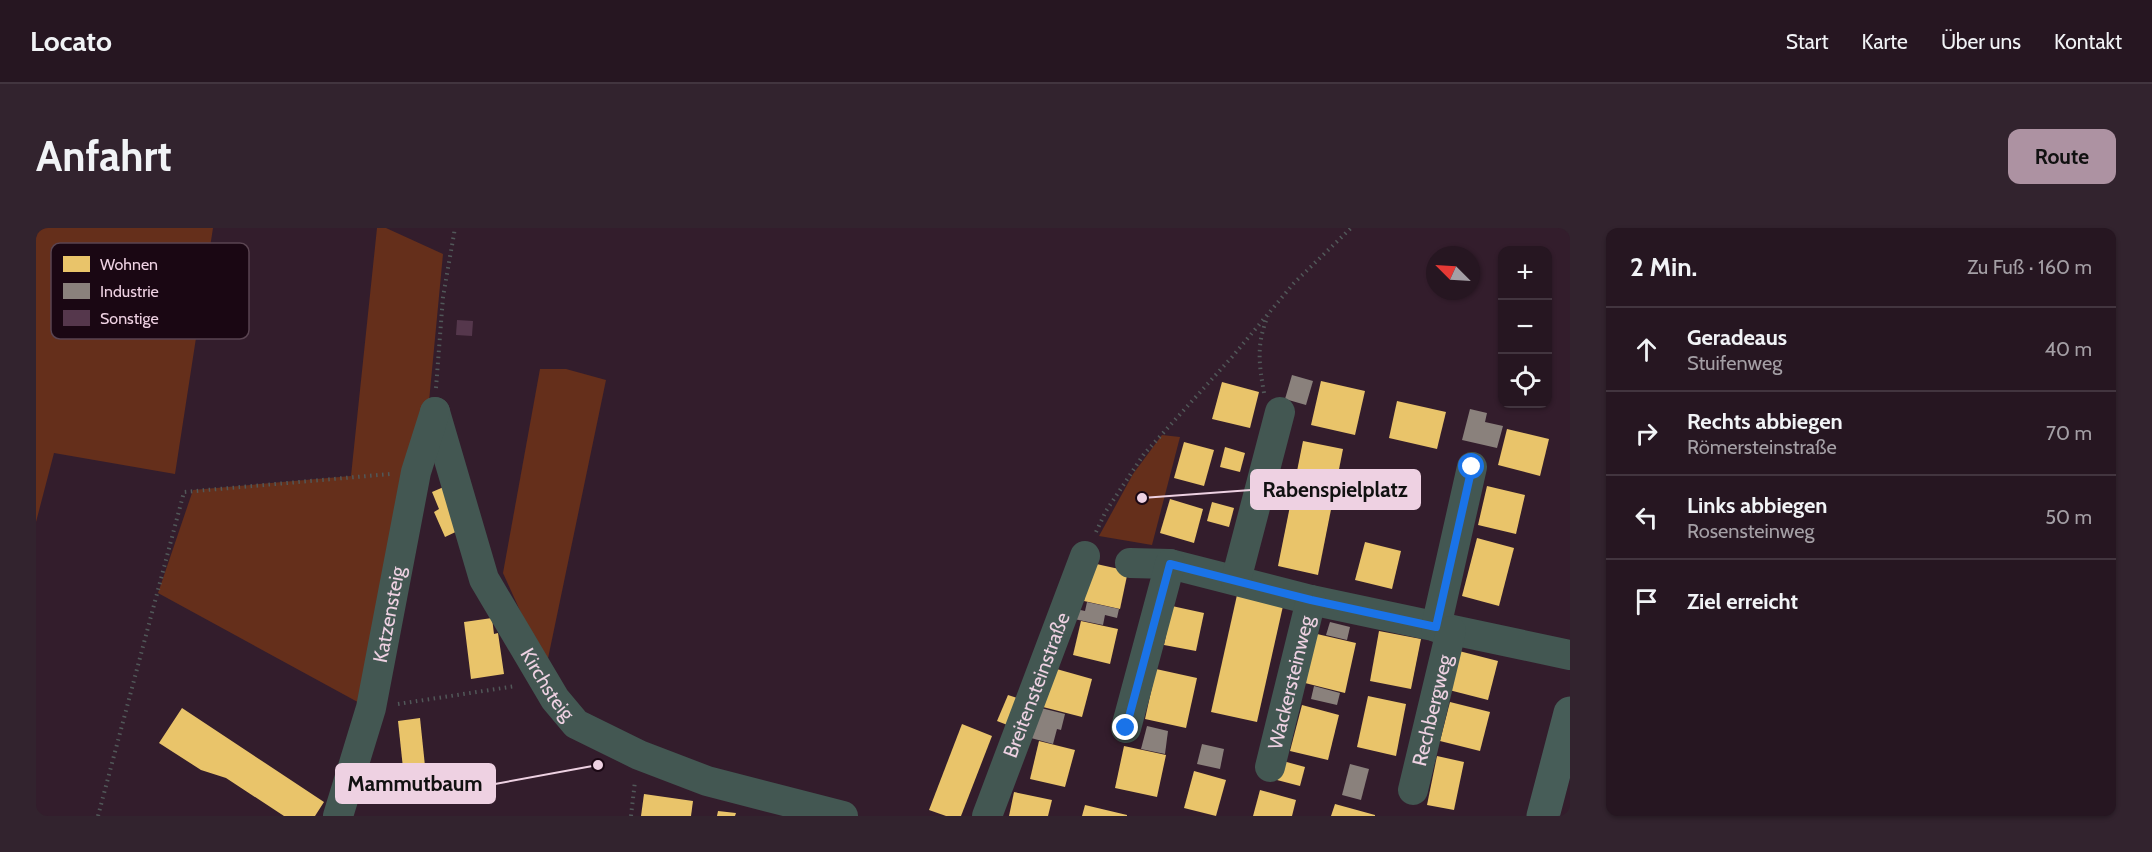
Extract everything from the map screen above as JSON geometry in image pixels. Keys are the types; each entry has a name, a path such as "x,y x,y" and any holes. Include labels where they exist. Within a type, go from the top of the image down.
{"street":[{"name":"Katzensteig","path":"338,816 371,708 416,472 435,412"},
{"name":"Kirchsteig","path":"435,412 484,579 544,682 576,724 639,755 707,781 843,816"},
{"path":"1236,580 1280,412"},
{"name":"Rechbergweg","path":"1413,790 1472,467"},
{"name":"Breitensteinstraße","path":"987,816 1084,556"},
{"path":"1130,563 1170,564 1311,600 1570,655"},
{"path":"1126,728 1170,564"},
{"name":"Wackersteinweg","path":"1270,767 1311,600"},
{"path":"1543,816 1570,713"}],"path":[{"path":"435,412 443,297 455,228"},
{"path":"1084,556 1106,511 1144,454 1232,357 1294,283 1351,228"},
{"path":"1271,309 1261,332 1258,360 1266,407 1280,412"},
{"path":"98,816 184,492 416,472"},
{"path":"371,708 544,682"},
{"path":"631,816 639,755"}],"shaded area":[{"path":"36,228 213,228 211,243 51,243 51,339 196,339 175,474 54,453 36,522"},
{"path":"377,228 386,228 443,254 428,412 365,706 158,593 193,490 351,476"},
{"path":"540,369 566,369 606,380 546,668 503,573"},
{"path":"1162,435 1180,437 1152,545 1099,536 1133,474"}],"building: Wohnen":[{"path":"1321,381 1365,391 1355,435 1311,425"},
{"path":"1222,382 1259,392 1250,428 1212,419"},
{"path":"1397,401 1446,412 1437,449 1389,438"},
{"path":"1507,429 1549,439 1540,476 1498,465"},
{"path":"1303,441 1343,449 1318,575 1278,566"},
{"path":"1184,442 1214,450 1204,486 1174,478"},
{"path":"1225,447 1245,453 1240,472 1220,467"},
{"path":"446,486 464,528 445,537 434,512 439,509 432,492"},
{"path":"1487,486 1525,495 1516,534 1478,525"},
{"path":"1170,499 1203,509 1194,543 1160,533"},
{"path":"1212,502 1234,508 1229,527 1207,521"},
{"path":"1477,538 1514,548 1499,606 1462,596"},
{"path":"1365,542 1401,551 1392,589 1355,580"},
{"path":"1092,563 1128,571 1120,609 1084,601"},
{"path":"1237,595 1283,606 1257,722 1211,712"},
{"path":"1172,606 1204,613 1196,651 1164,645"},
{"path":"492,618 494,634 498,633 504,674 471,679 464,622"},
{"path":"1081,621 1118,629 1110,664 1073,655"},
{"path":"1379,631 1421,639 1411,689 1370,681"},
{"path":"1317,634 1356,643 1345,693 1305,683"},
{"path":"1459,651 1498,661 1488,700 1449,690"},
{"path":"1053,668 1092,679 1082,717 1043,707"},
{"path":"1156,669 1197,678 1186,728 1145,719"},
{"path":"1008,695 1020,699 1010,726 997,721"},
{"path":"1368,696 1406,704 1396,756 1357,747"},
{"path":"1450,702 1490,712 1480,751 1440,741"},
{"path":"1302,705 1339,715 1328,760 1290,751"},
{"path":"182,708 324,802 315,816 284,816 226,778 201,770 159,743"},
{"path":"420,718 425,766 403,768 398,721"},
{"path":"962,724 992,736 961,816 946,816 929,810"},
{"path":"1039,741 1075,750 1065,787 1030,779"},
{"path":"1124,746 1166,755 1157,797 1115,788"},
{"path":"1437,756 1464,762 1454,810 1427,805"},
{"path":"1283,761 1305,767 1300,786 1277,780"},
{"path":"1194,771 1226,780 1216,816 1184,808"},
{"path":"1260,790 1296,800 1292,816 1253,816"},
{"path":"1014,792 1052,800 1048,816 1009,816"},
{"path":"644,794 693,801 691,816 641,816"},
{"path":"1335,804 1375,815 1375,816 1331,816"},
{"path":"1085,805 1127,815 1127,816 1082,816"},
{"path":"718,811 736,813 735,816 717,816"}],"building: Industrie":[{"path":"1292,375 1313,381 1306,405 1285,399"},
{"path":"1470,409 1487,413 1485,422 1503,426 1497,448 1462,440"},
{"path":"1087,602 1119,609 1117,618 1105,615 1103,625 1074,619 1076,609 1085,611"},
{"path":"1330,622 1350,627 1347,640 1326,635"},
{"path":"1314,686 1340,693 1337,705 1311,699"},
{"path":"1041,708 1065,714 1061,730 1057,729 1053,744 1031,738"},
{"path":"1147,726 1168,731 1165,754 1141,749"},
{"path":"1202,744 1224,749 1220,769 1197,764"},
{"path":"1350,764 1369,769 1361,800 1342,795"}],"building: Sonstige":[{"path":"457,320 473,321 472,336 456,335"}],"place":[{"name":"Rabenspielplatz","path":"1142,498"},
{"name":"Mammutbaum","path":"598,765"}],"route":[{"path":"1126,728 1170,564 1311,600 1436,627 1472,467"}]}
